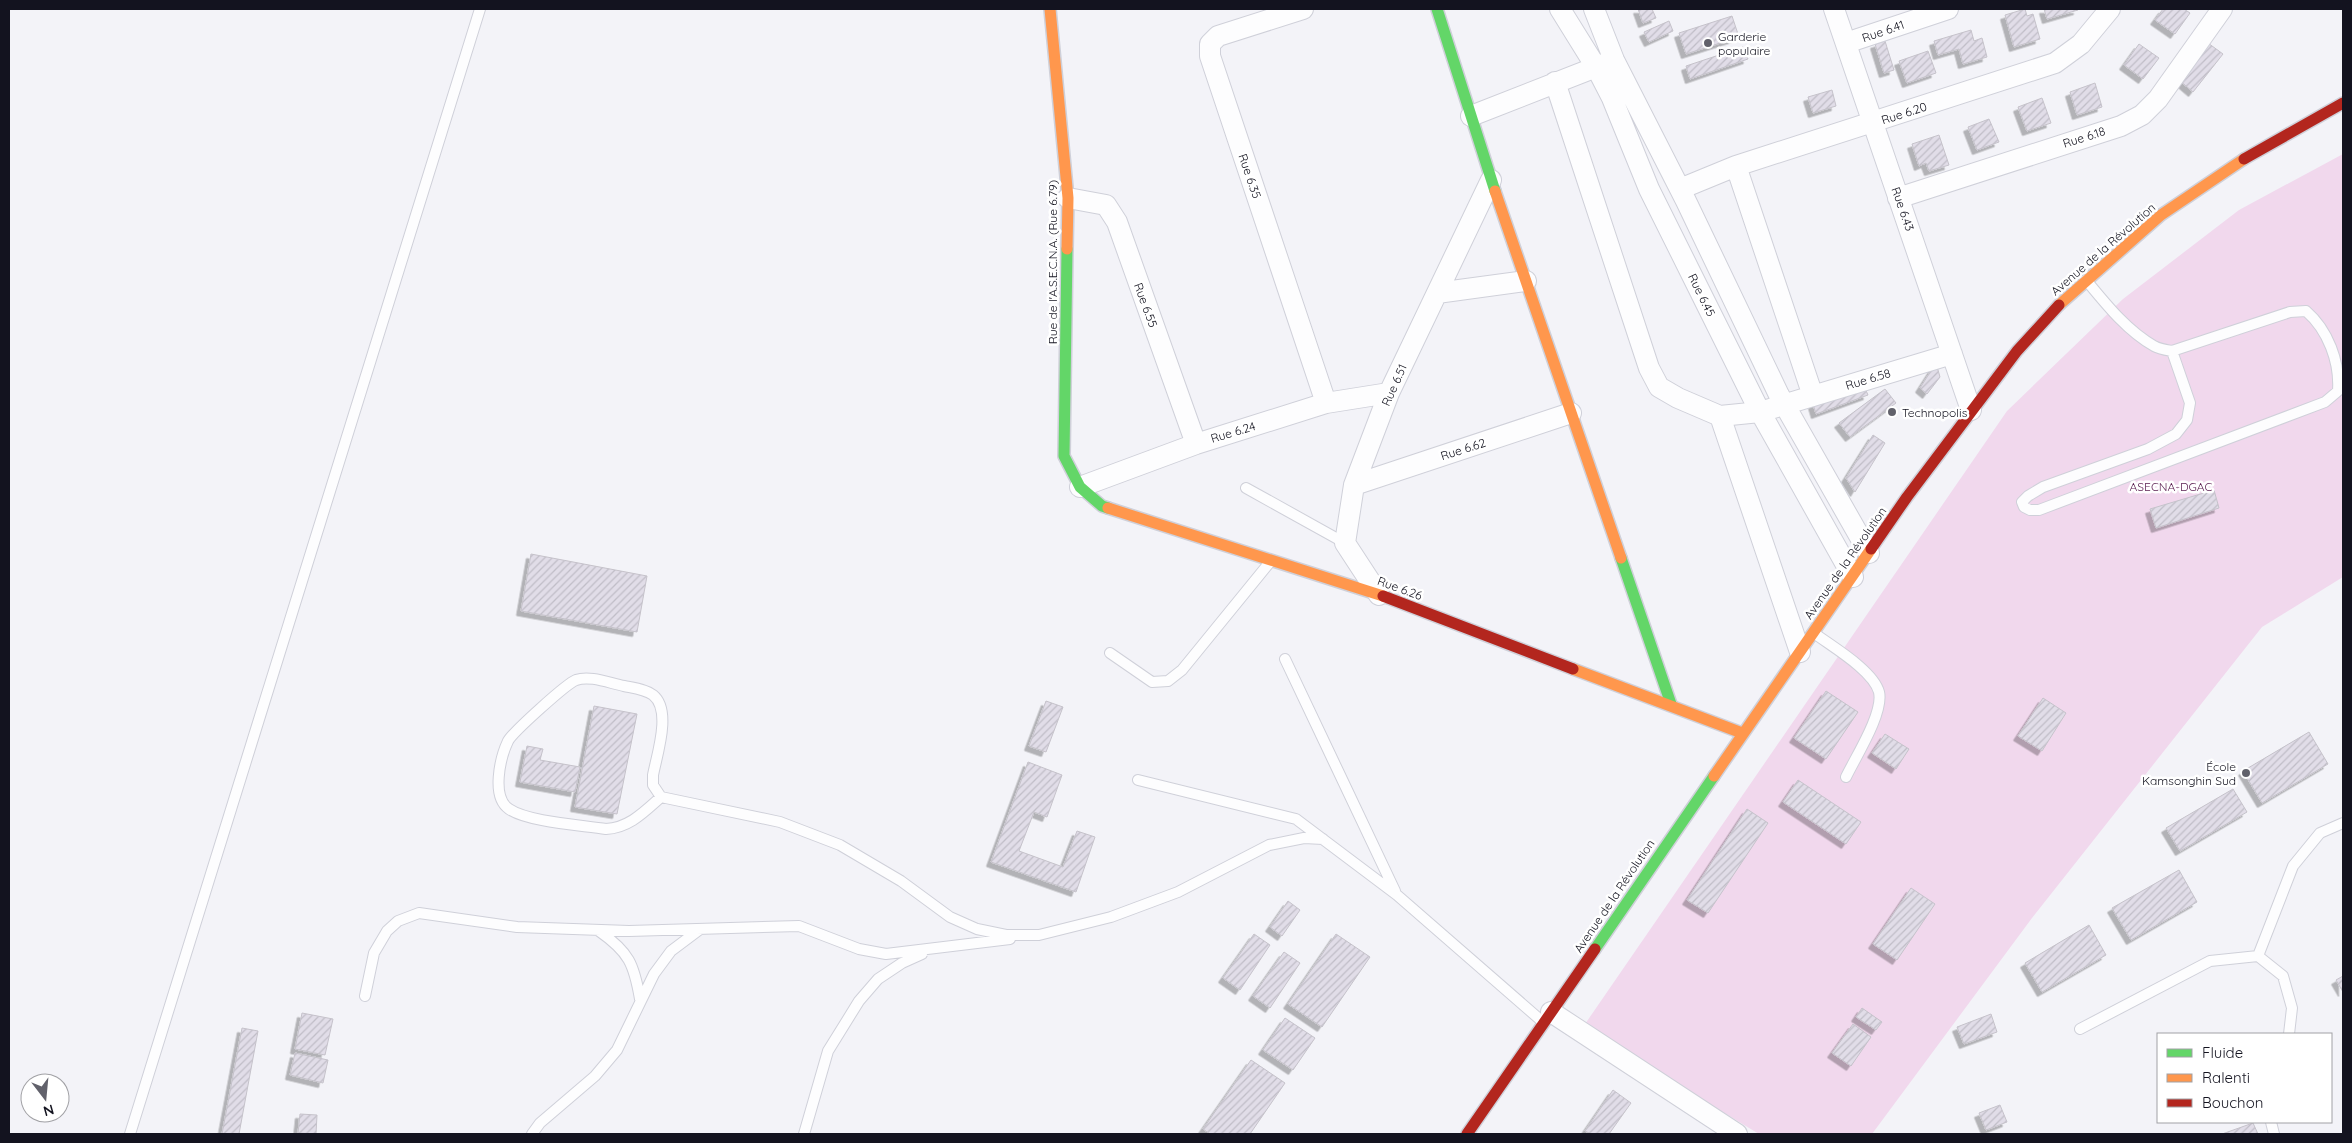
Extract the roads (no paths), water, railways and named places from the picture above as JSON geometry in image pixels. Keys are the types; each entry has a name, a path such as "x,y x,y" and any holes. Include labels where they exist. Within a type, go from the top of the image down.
{"street":[{"name":"Rue de l'A.S.E.C.N.A. (Rue 6.79)","path":"1050,9 1068,198 1064,456"},
{"name":"Rue 6.35","path":"1303,9 1250,17 1218,36 1210,44 1210,56 1326,402"},
{"path":"1437,9 1491,180 1672,704"},
{"name":"Rue 6.45","path":"1560,9 1605,63 1683,195 1784,403 1869,553"},
{"name":"Rue 6.45","path":"1594,9 1612,98 1649,188 1760,412 1853,576"},
{"name":"Rue 6.43","path":"1834,9 1971,410"},
{"name":"Rue 6.41","path":"1846,44 1948,9"},
{"name":"Rue 6.18","path":"1898,198 2120,126 2142,115 2158,98 2222,9"},
{"name":"Rue 6.20","path":"1663,216 1683,195 1736,166 2055,63 2081,44 2106,11"},
{"path":"1471,116 1605,63"},
{"path":"1555,82 1649,368 1659,387 1678,398 1720,416 1800,652"},
{"name":"Avenue de la Révolution","path":"1467,1134 1742,733 1907,497 2017,351 2050,313 2086,279 2161,215 2247,156 2343,103"},
{"path":"1736,166 1813,396"},
{"name":"Rue 6.51","path":"1346,544 1354,485 1389,393 1491,180"},
{"name":"Rue 6.55","path":"1068,198 1106,205 1117,222 1196,444"},
{"path":"1437,293 1526,281"},
{"path":"1711,314 1734,301"},
{"name":"Rue 6.58","path":"1720,416 1760,412 1784,403 1952,354"},
{"name":"Rue 6.24","path":"1080,487 1196,444 1326,402 1389,393"},
{"name":"Rue 6.62","path":"1354,485 1572,413"},
{"name":"Rue 6.26","path":"1064,456 1080,487 1102,506 1379,595 1672,704 1742,733"},
{"path":"1346,544 1379,595"},
{"path":"1548,1018 1737,1134"}],"lane":[{"path":"130,1134 480,9"},
{"path":"2086,279 2104,302 2138,334 2155,347 2172,351 2290,312 2306,311 2318,322 2329,342 2339,378 2338,391 2325,402 2039,510 2030,510 2024,507 2022,502 2043,487 2148,449 2176,434 2187,420 2190,403 2172,351"},
{"path":"1246,488 1346,544"},
{"path":"1110,653 1152,682 1168,681 1182,670 1270,561"},
{"path":"1813,632 1868,673 1879,692 1878,712 1846,777"},
{"path":"1285,658 1397,895"},
{"path":"661,797 633,821 617,828 606,829 522,815 508,808 500,798 498,780 508,740 567,684 587,678 644,690 654,696 660,706 663,717 653,775 653,784 661,797 780,822 840,845 902,881 950,917 977,929 1006,935 1039,935"},
{"path":"1138,780 1296,820 1397,895 1548,1018"},
{"path":"2258,956 2293,866 2320,832 2343,823"},
{"path":"365,996 374,953 386,931 398,921 419,913 516,927 599,930 699,930 799,926 859,949 886,954 932,950 1039,935 1111,917 1178,892 1269,845 1304,838 1323,840"},
{"path":"599,930 617,943 628,955 635,969 640,999"},
{"path":"532,1134 540,1123 595,1076 616,1050 654,974 671,951 699,930"},
{"path":"804,1134 828,1051 859,1001 878,980 902,963 932,950"},
{"path":"2080,1029 2210,962 2258,956 2284,976 2292,1008 2289,1033"}],"place":[{"name":"Garderie populaire","path":"1708,43"},
{"name":"Technopolis","path":"1892,412"},
{"name":"École Kamsonghin Sud","path":"2246,773"}],"park label":[{"name":"ASECNA-DGAC","path":"2171,486"}]}
